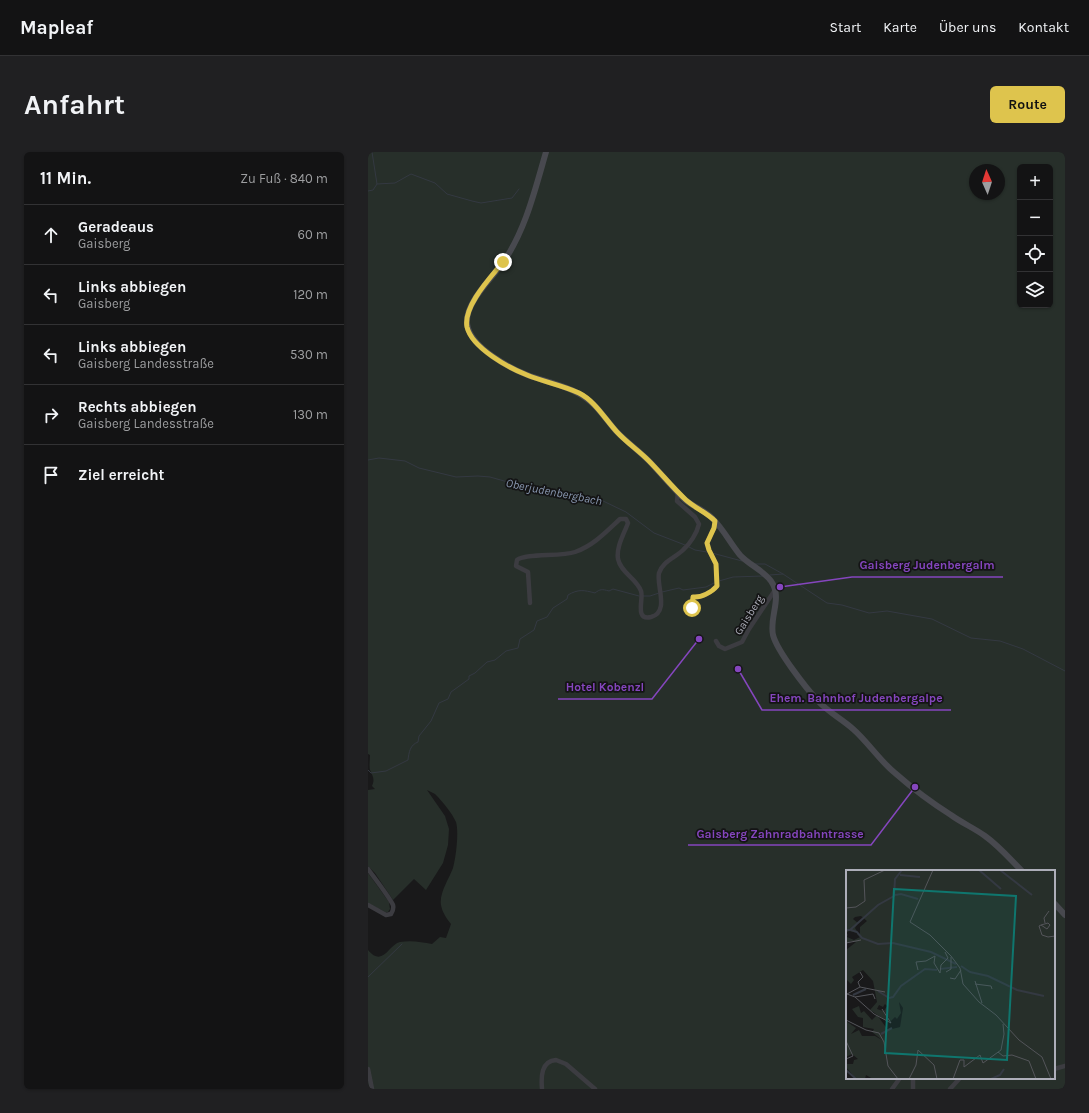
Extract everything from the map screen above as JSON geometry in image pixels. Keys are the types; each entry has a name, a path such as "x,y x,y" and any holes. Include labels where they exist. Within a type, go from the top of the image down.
{"main road":[{"path":"546,152 526,217 503,262 472,304 468,314 468,331 478,345 510,366 529,376 573,390 588,399 618,433 648,460 687,501 705,512 715,521 741,556 766,575 774,589 776,599 772,624 778,647 793,670 817,700 830,713 855,731 887,766 914,789 949,814 988,838 1021,870"},
{"path":"1055,904 1065,915"}],"street":[{"path":"530,603 528,572 516,566 517,560 524,557 558,555 575,552 592,544 623,518 626,519 628,524 619,547 618,559 624,571 641,590 641,613 643,616 648,617 655,615 660,608 661,603 658,577 659,572 665,563 685,549 699,524 695,517 677,501 678,492"},
{"path":"690,610 692,608 693,597 700,597 717,586 716,564 707,543 714,528 715,521"},
{"name":"Gaisberg","path":"716,641 719,646 724,649 741,644 774,589"},
{"path":"368,869 389,898 394,909 391,914 386,915 368,905"},
{"path":"542,1089 541,1077 544,1068 548,1062 556,1060 566,1064 595,1089"},
{"path":"1055,1069 1065,1066"},
{"path":"368,1069 372,1089"},
{"path":"892,1089 899,1079"},
{"path":"913,1089 914,1079"},
{"path":"950,1089 959,1079"}],"shaded area":[{"path":"368,152 1065,152 1065,1089 368,1089 368,950 373,955 378,957 386,954 400,942 412,941 432,944 440,937 446,938 451,924 442,910 441,896 453,868 457,838 456,822 450,812 435,794 427,790 445,816 449,829 448,845 443,863 426,890 414,879 393,900 375,873 368,866 368,790 375,789 372,786 373,776 370,768 370,755 368,754"},
{"path":"368,873 389,902 390,909 388,912 385,912 368,903"}],"waterway":[{"path":"368,191 373,190 377,184 372,152"},
{"path":"377,184 395,183 411,174 435,183 447,194 481,203 512,198 519,189"},
{"name":"Oberjudenbergbach","path":"368,460 379,458 405,461 419,468 456,477 490,477 536,490 601,500 626,512 654,533 685,545"},
{"name":"Oberjudenbergbach","path":"689,547 695,550 707,552"},
{"name":"Oberjudenbergbach","path":"712,553 742,561"},
{"name":"Oberjudenbergbach","path":"755,564 765,564 827,603 842,605 869,613 887,611 932,619 971,638 1000,641 1023,649 1065,671"},
{"name":"Oberjudenbergbach","path":"770,575 783,574"},
{"path":"719,581 733,577 763,576"},
{"path":"662,592 679,588 683,590 706,587 716,582"},
{"path":"368,770 371,773 386,771 408,760 410,749 418,742 419,736 431,721 439,703 448,699 451,692 469,679 469,676 475,673 487,662 495,660 506,651 518,648 520,639 534,630 537,621 547,617 553,608 567,599 568,595 578,591 595,593 601,590 609,591 613,589 639,596"},
{"path":"643,596 650,596 659,593"},
{"path":"368,977 402,944"}],"place":[{"name":"Gaisberg Judenbergalm","path":"780,587"},
{"name":"Hotel Kobenzl","path":"699,639"},
{"name":"Ehem. Bahnhof Judenbergalpe","path":"738,669"},
{"name":"Gaisberg Zahnradbahntrasse","path":"915,787"}],"route":[{"path":"503,262 472,304 468,314 468,331 478,345 520,372 573,390 588,399 618,433 648,460 687,501 705,512 715,521 714,528 707,543 716,564 717,586 700,597 693,597 692,608"}]}
